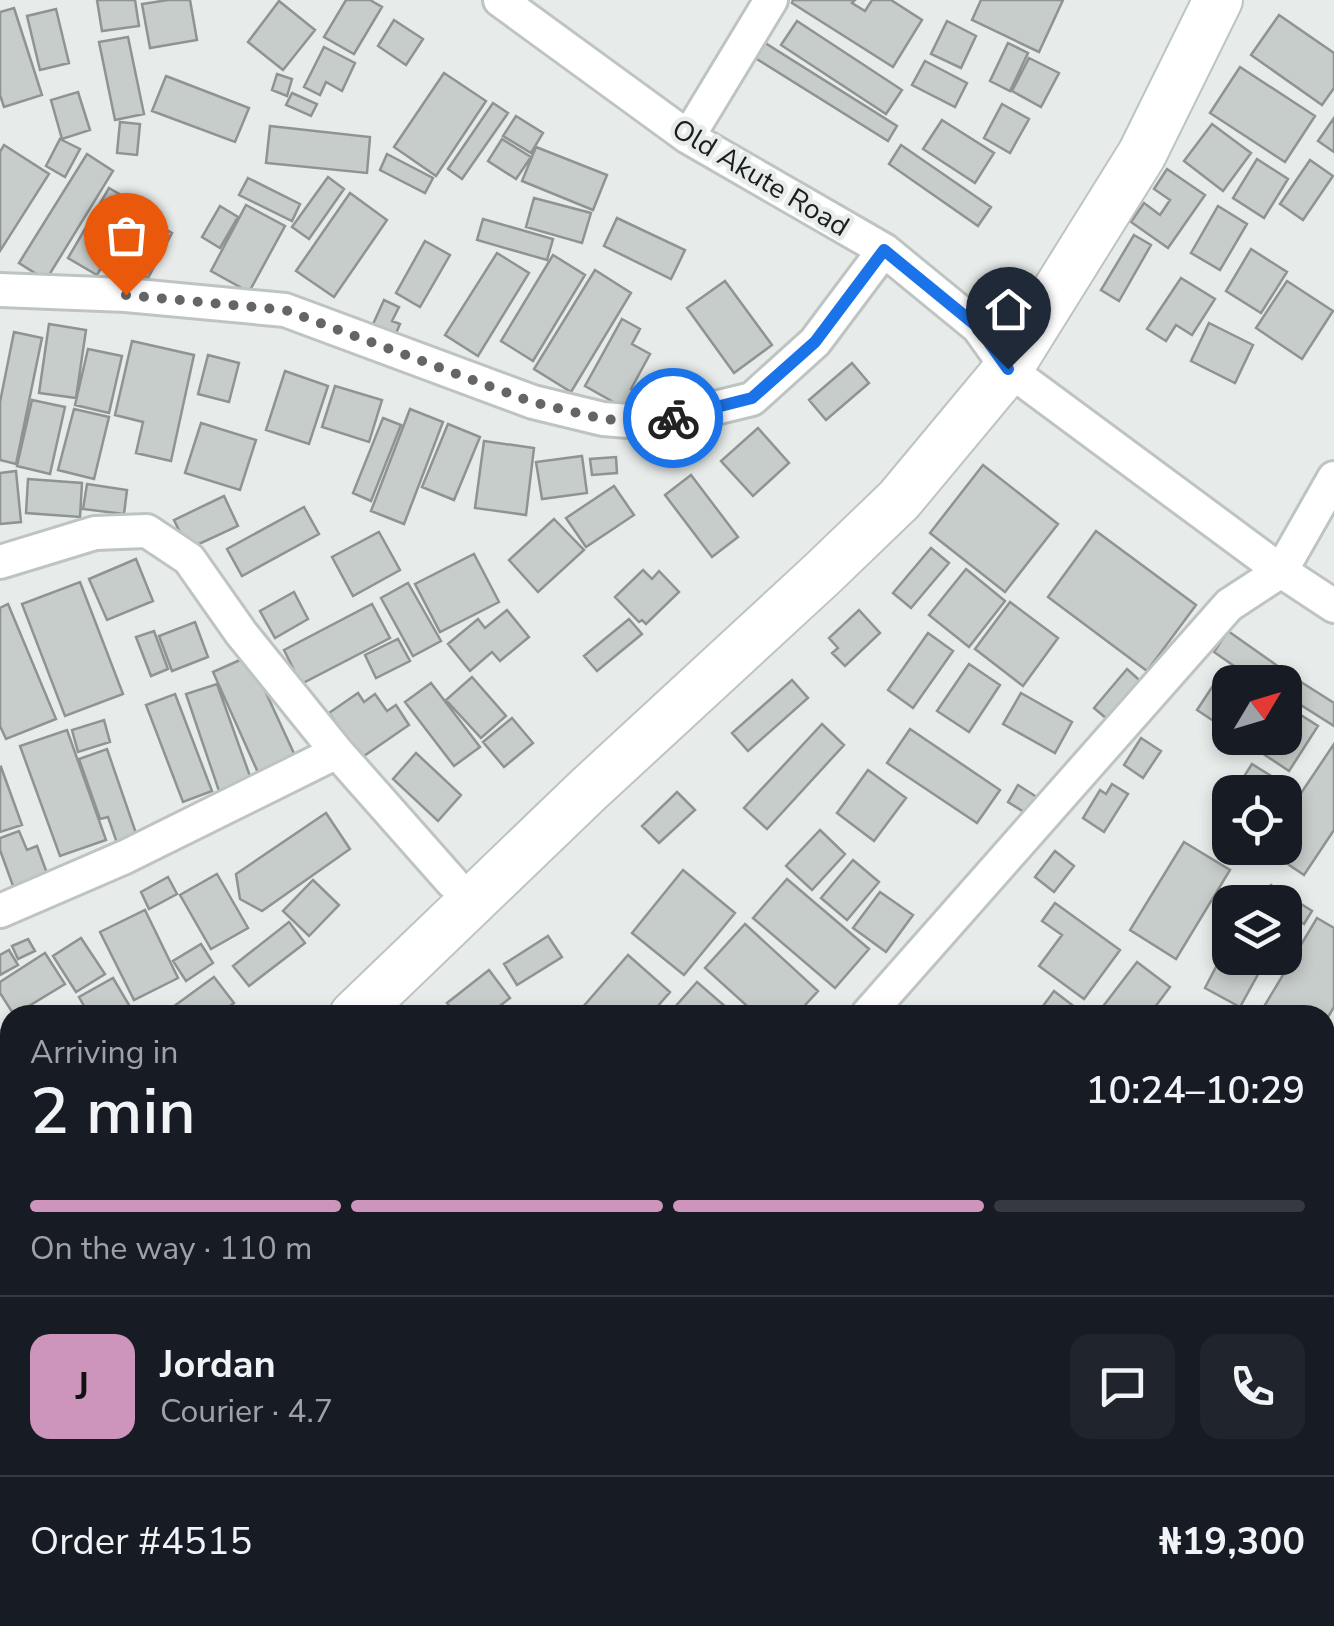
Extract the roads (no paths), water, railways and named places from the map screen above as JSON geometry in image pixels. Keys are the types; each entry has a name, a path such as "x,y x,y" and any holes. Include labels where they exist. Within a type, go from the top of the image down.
{"main road":[{"path":"364,1005 899,500 1008,369 1142,154 1218,0"}],"street":[{"name":"Old Akute Road","path":"500,0 688,137 884,250 978,327 1008,369 1334,606"},
{"path":"688,137 772,0"},
{"path":"0,290 126,295 285,310 532,402 603,419 654,423 752,398 815,342 884,250"},
{"path":"876,1005 1229,604 1282,571 1334,478"},
{"path":"0,562 95,533 147,531 189,559 241,633 337,752 452,882"},
{"path":"0,911 125,857 337,752"}]}
